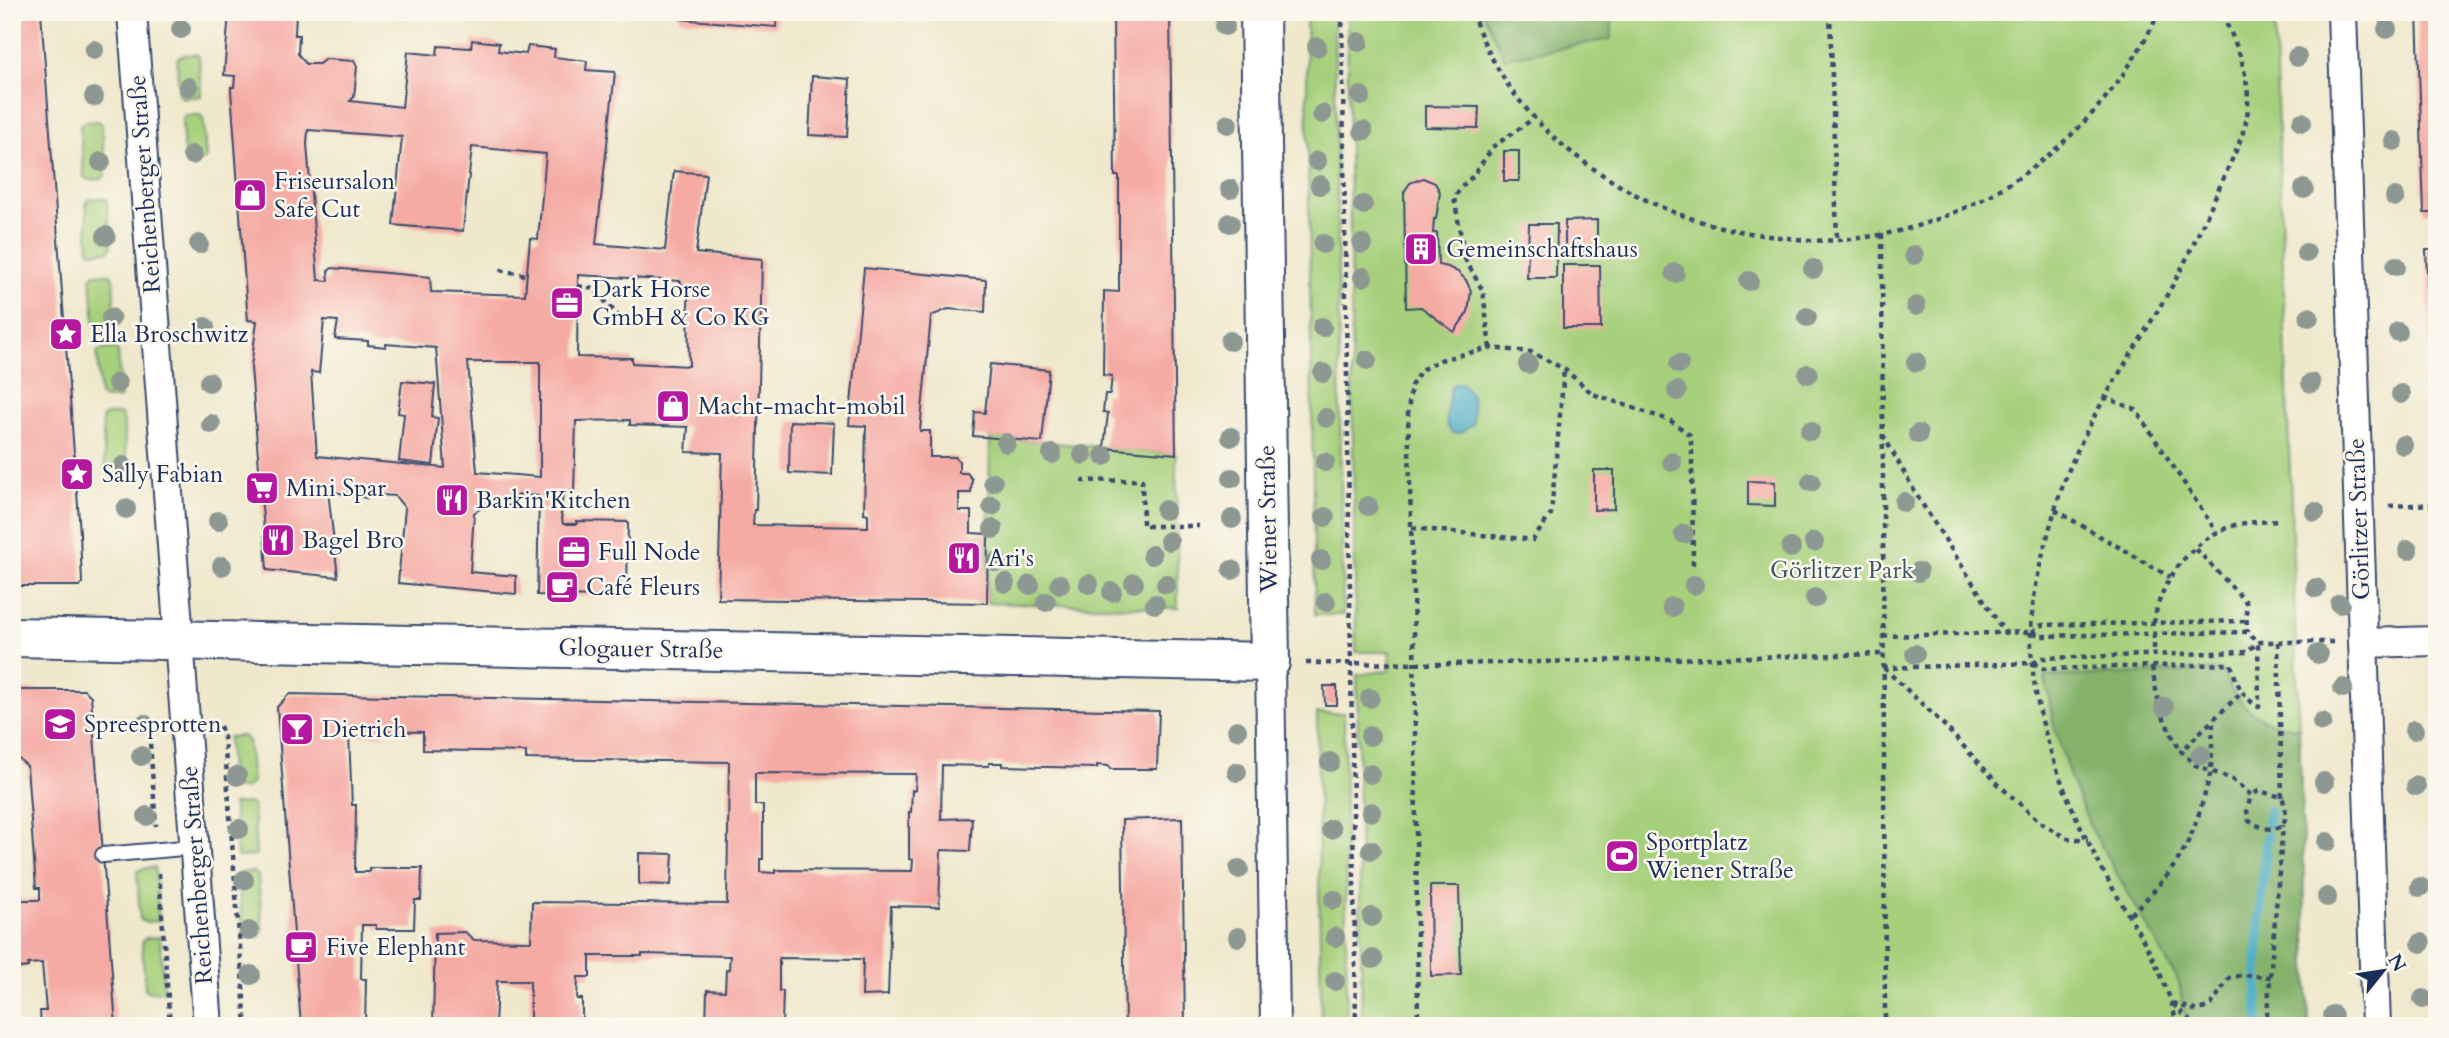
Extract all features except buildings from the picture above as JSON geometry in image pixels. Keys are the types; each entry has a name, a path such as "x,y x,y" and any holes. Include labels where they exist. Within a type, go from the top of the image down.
{"street":[{"name":"Reichenberger Straße","path":"132,12 208,1026"},
{"name":"Wiener Straße","path":"1260,12 1275,1026"},
{"name":"Görlitzer Straße","path":"2342,12 2376,1026"},
{"name":"Glogauer Straße","path":"12,638 1270,662"},
{"path":"2363,643 2437,641"}],"lane":[{"path":"103,855 195,847"}],"path":[{"path":"1342,12 1356,1026"},
{"path":"1472,12 1479,34 1499,72 1534,120 1593,169 1656,206 1705,224 1754,234 1837,240 1924,225 1964,210 1999,191 2032,168 2066,140 2101,105 2128,68 2159,12"},
{"path":"1830,12 1837,240"},
{"path":"2177,1026 2173,1003 2158,967 2088,840 2053,760 2043,722 2033,663 2031,632 2034,600 2055,510 2076,457 2105,397 2192,249 2242,134 2248,107 2244,67 2230,29 2220,12"},
{"path":"1490,348 1483,291 1465,259 1454,197 1494,146 1534,120"},
{"path":"1882,234 1885,1026"},
{"path":"500,270 526,275"},
{"path":"578,286 594,289 622,320"},
{"path":"1418,1026 1415,664 1408,413 1411,386 1421,370 1440,360 1490,348 1531,352 1564,369 1593,394 1671,421 1690,435 1693,570"},
{"path":"1412,528 1533,540 1551,514 1564,369"},
{"path":"2105,397 2136,410 2217,533"},
{"path":"1883,435 1919,499 2005,633"},
{"path":"1081,481 1142,480 1143,526 1199,527"},
{"path":"2359,507 2437,504"},
{"path":"2055,510 2169,577"},
{"path":"2154,622 2169,577 2196,549 2217,533 2245,523 2281,521"},
{"path":"2196,549 2246,602 2247,632"},
{"path":"2031,632 2042,625 2247,621"},
{"path":"1883,636 2031,632 2042,636 2247,632 2258,642 2363,643"},
{"path":"2154,634 2154,654"},
{"path":"2033,663 2044,669 2231,664 2242,692 2249,702 2259,707 2258,642"},
{"path":"1883,667 2033,663 2043,658 2247,652 2258,642"},
{"path":"2266,1026 2283,824 2287,810 2282,797 2278,642"},
{"path":"1270,662 1415,664 1883,654"},
{"path":"1883,667 1943,724 2000,786 2041,823 2066,838 2088,840"},
{"path":"2152,667 2158,704 2166,726 2181,751 2195,765 2233,780 2251,794"},
{"path":"2181,751 2242,692"},
{"path":"2130,914 2158,889 2178,862 2198,822 2211,771 2213,722"},
{"path":"219,725 224,737 246,1026"},
{"path":"2251,794 2259,791 2282,797"},
{"path":"2251,794 2247,811 2249,821 2262,829 2275,830 2283,824"},
{"path":"2173,1003 2197,1011 2211,1005 2229,978 2243,975 2270,977"},
{"path":"2173,1003 2195,1026"}],"green space":[{"path":"1306,12 1334,12 1343,615 1315,615"},
{"name":"Görlitzer Park","path":"1347,12 2274,12 2309,1026 1362,1026 1357,675 1390,670 1390,652 1356,652"},
{"path":"1483,12 1613,12 1611,39 1504,58"},
{"path":"196,54 199,57 201,96 183,98 179,95 177,59 181,55"},
{"path":"185,115 200,115 203,118 206,157 203,161 188,162 184,159 182,120"},
{"path":"98,121 102,124 105,175 102,179 88,180 84,177 80,126 84,122"},
{"path":"104,198 107,201 111,247 108,251 92,252 89,249 86,203 89,199"},
{"path":"95,274 110,274 113,277 116,323 113,327 98,328 95,325 91,278"},
{"path":"115,348 118,352 121,394 119,398 104,399 100,396 97,353"},
{"path":"120,414 123,417 127,467 124,470 109,471 105,468 102,419 106,415"},
{"path":"990,437 1176,454 1178,608 987,603"},
{"path":"2222,670 2234,693 2251,711 2273,723 2299,728 2309,1026 2187,1026 2179,982 2092,830 2071,780 2054,726 2045,677"},
{"path":"1317,713 1344,713 1347,1026 1321,1026"},
{"path":"243,736 248,741 252,782 247,788 231,789 228,737"},
{"path":"248,803 253,806 256,854 237,857 233,804"},
{"path":"155,867 159,921 144,922 140,919 137,872"},
{"path":"254,872 258,876 263,932 259,937 243,938 238,873"},
{"path":"160,937 164,991 149,992 145,989 142,942 146,938"}],"water":[{"path":"1455,383 1466,387 1473,406 1473,424 1460,433 1452,433 1446,417 1451,387"}],"waterway":[{"path":"2268,824 2269,811"},
{"path":"2259,1026 2258,955 2267,837"}],"place":[{"name":"Friseursalon Safe Cut","path":"250,195"},
{"name":"Gemeinschaftshaus","path":"1421,249"},
{"name":"Dark Horse GmbH & Co KG","path":"567,303"},
{"name":"Ella Broschwitz","path":"66,334"},
{"name":"Macht-macht-mobil","path":"673,406"},
{"name":"Sally Fabian","path":"77,474"},
{"name":"Mini Spar","path":"262,488"},
{"name":"Barkin'Kitchen","path":"452,500"},
{"name":"Bagel Bro","path":"278,540"},
{"name":"Full Node","path":"574,552"},
{"name":"Ari's","path":"964,558"},
{"name":"Café Fleurs","path":"562,587"},
{"name":"Spreesprotten","path":"60,724"},
{"name":"Dietrich","path":"297,729"},
{"name":"Sportplatz Wiener Straße","path":"1622,856"},
{"name":"Five Elephant","path":"301,947"}]}
